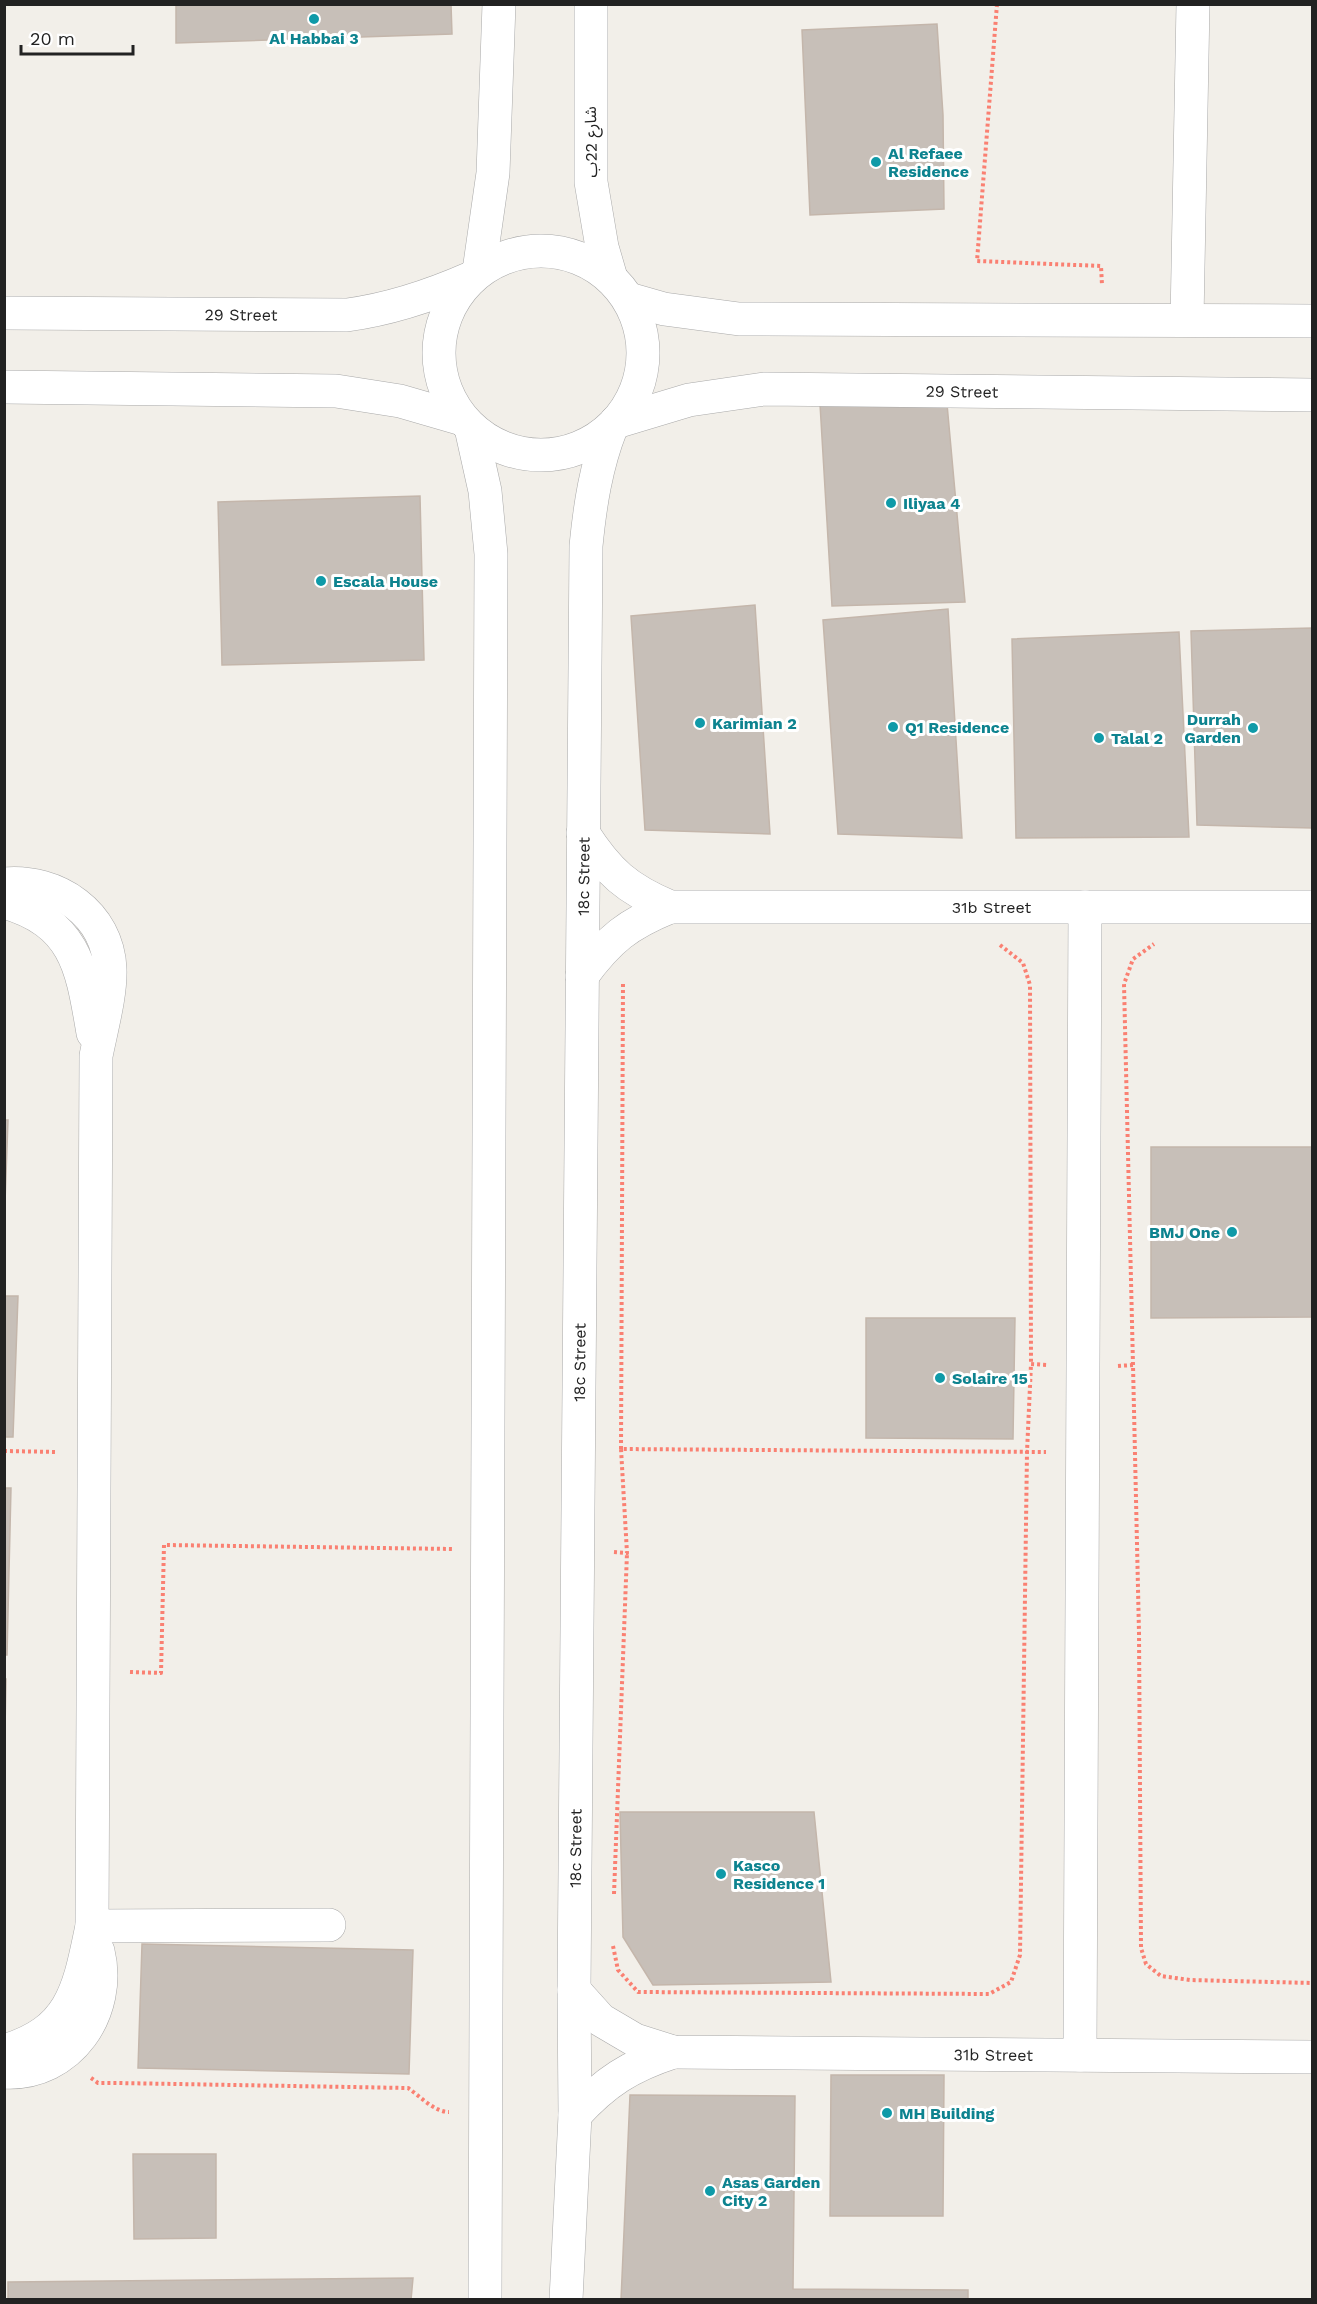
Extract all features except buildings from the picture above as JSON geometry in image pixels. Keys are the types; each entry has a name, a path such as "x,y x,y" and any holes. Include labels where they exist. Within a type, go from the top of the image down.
{"street":[{"path":"475,274 493,173 499,4"},
{"name":"شارع 22ب","path":"591,4 591,182 602,247 620,288"},
{"path":"1187,320 1193,4"},
{"path":"485,2300 491,554 485,491 466,424 451,403 443,386 439,367 438,347 441,328 448,309 475,274 500,259 539,250 578,257 596,266 620,288 664,309 739,319 1312,321"},
{"name":"29 Street","path":"4,313 347,315 410,302 475,274"},
{"path":"4,387 336,391 400,401 466,424 492,443 507,449 541,455 574,449 590,442 613,425 631,401 640,376 642,358 640,324 620,288"},
{"name":"29 Street","path":"613,425 689,400 764,389 1312,395"},
{"name":"18c Street","path":"566,2300 575,2115 574,1990 586,546 593,486 600,456 613,425"},
{"name":"31b Street","path":"583,833 599,858 619,878 643,895 670,907"},
{"path":"4,884 27,883 62,894 78,904 91,917 101,933 107,950 110,986 96,1056"},
{"path":"4,902 23,907 42,918 72,950 81,970 96,1056 92,1926 77,1990 67,2010 40,2036 4,2051"},
{"name":"31b Street","path":"582,976 599,953 619,933 643,918 670,907 1312,907"},
{"path":"1080,2055 1085,907"},
{"path":"92,1926 329,1925"},
{"path":"4,2072 33,2069 68,2051 92,2020 99,2001 102,1982 101,1962 92,1926"},
{"name":"31b Street","path":"574,1990 601,2020 635,2040 673,2052 1312,2056"},
{"name":"31b Street","path":"575,2115 595,2094 618,2076 645,2062 673,2052"}],"path":[{"path":"997,4 977,261 1101,266 1103,319"},
{"path":"612,1943 618,1970 639,1992 989,1994 1011,1982 1020,1955 1027,1452 1031,1364 1030,985 1023,963 1002,946 993,943"},
{"path":"1155,943 1133,959 1124,984 1139,1633 1141,1948 1146,1964 1161,1976 1190,1980 1312,1983"},
{"path":"614,1896 627,1553 621,1449 624,972"},
{"path":"1031,1364 1083,1368 1133,1365"},
{"path":"621,1449 1083,1452"},
{"path":"4,1451 94,1452"},
{"path":"93,1671 161,1673 164,1545 487,1550"},
{"path":"578,1552 627,1553"},
{"path":"68,2051 84,2074 98,2083 408,2088 443,2112 486,2110"}],"place":[{"name":"Al Habbai 3","path":"314,19"},
{"name":"Al Refaee Residence","path":"876,162"},
{"name":"Iliyaa 4","path":"891,503"},
{"name":"Escala House","path":"321,581"},
{"name":"Karimian 2","path":"700,723"},
{"name":"Q1 Residence","path":"893,727"},
{"name":"Durrah Garden","path":"1253,728"},
{"name":"Talal 2","path":"1099,738"},
{"name":"BMJ One","path":"1232,1232"},
{"name":"Solaire 15","path":"940,1378"},
{"name":"Kasco Residence 1","path":"721,1874"},
{"name":"MH Building","path":"887,2113"},
{"name":"Asas Garden City 2","path":"710,2191"}]}
